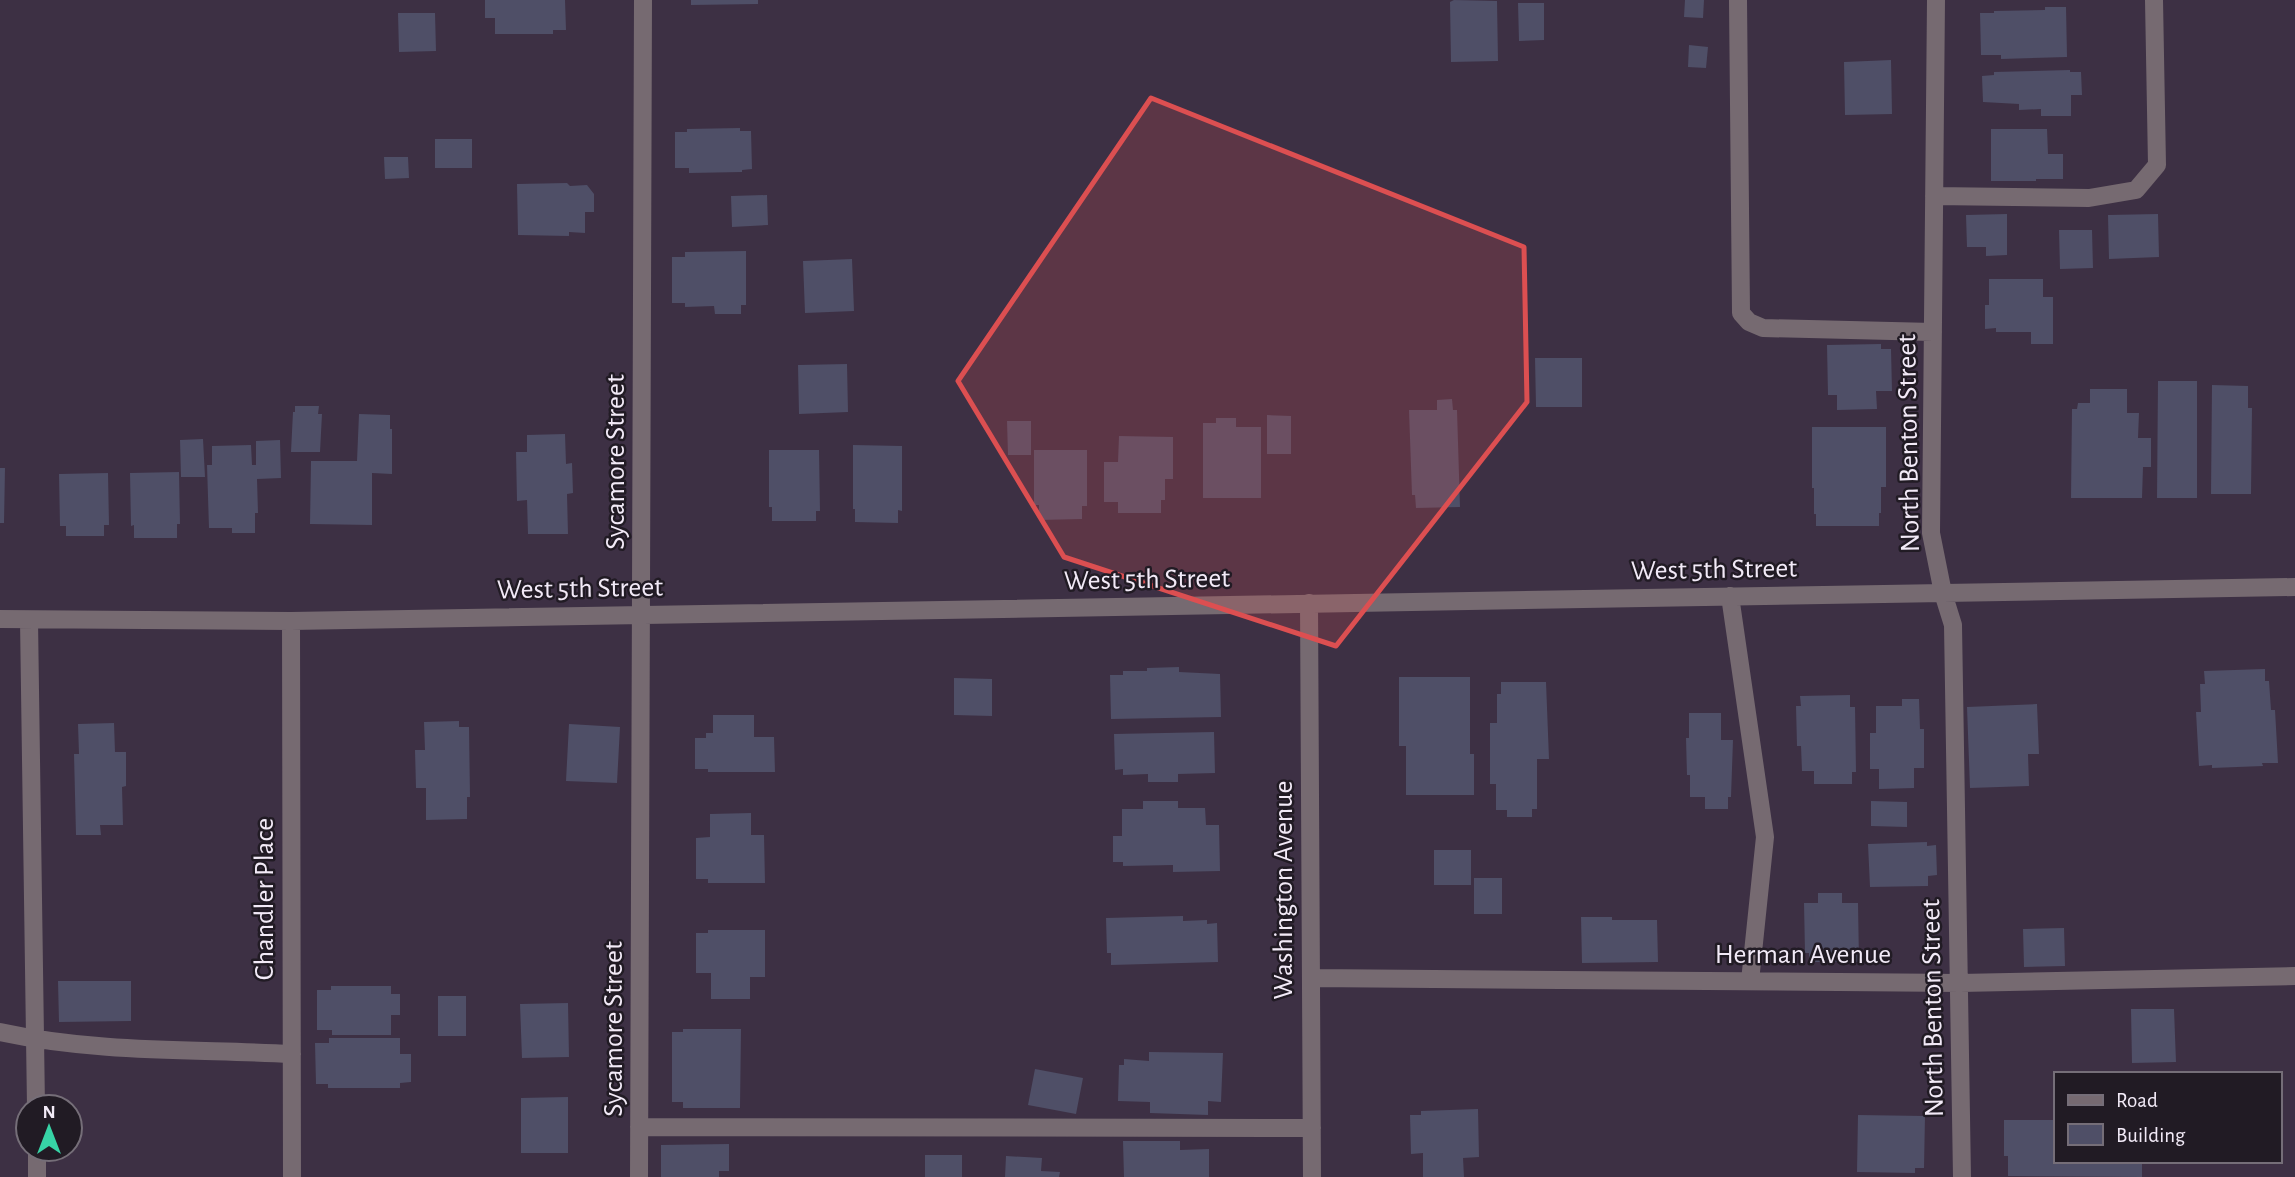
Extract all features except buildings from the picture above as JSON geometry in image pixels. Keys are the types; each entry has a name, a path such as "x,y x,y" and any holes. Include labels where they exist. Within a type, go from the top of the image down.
{"street":[{"name":"Sycamore Street","path":"639,1177 643,0"},
{"path":"1738,0 1741,313 1749,322 1763,328 1933,332"},
{"name":"North Benton Street","path":"1936,0 1931,533 1943,593 1953,625 1962,1177"},
{"path":"1934,196 2089,198 2136,190 2157,165 2154,0"},
{"name":"West 5th Street","path":"0,620 291,621 2295,587"},
{"path":"1730,596 1765,837 1750,981"},
{"name":"Washington Avenue","path":"1309,603 1312,1177"},
{"path":"29,620 36,1093"},
{"name":"Chandler Place","path":"291,621 292,1177"},
{"name":"Herman Avenue","path":"1311,978 1960,983 2295,976"},
{"path":"0,1032 35,1040 170,1051 292,1054"},
{"path":"639,1127 1312,1128"}],"highlighted area":[{"path":"1151,98 1524,247 1527,402 1336,646 1064,557 958,381"}]}
